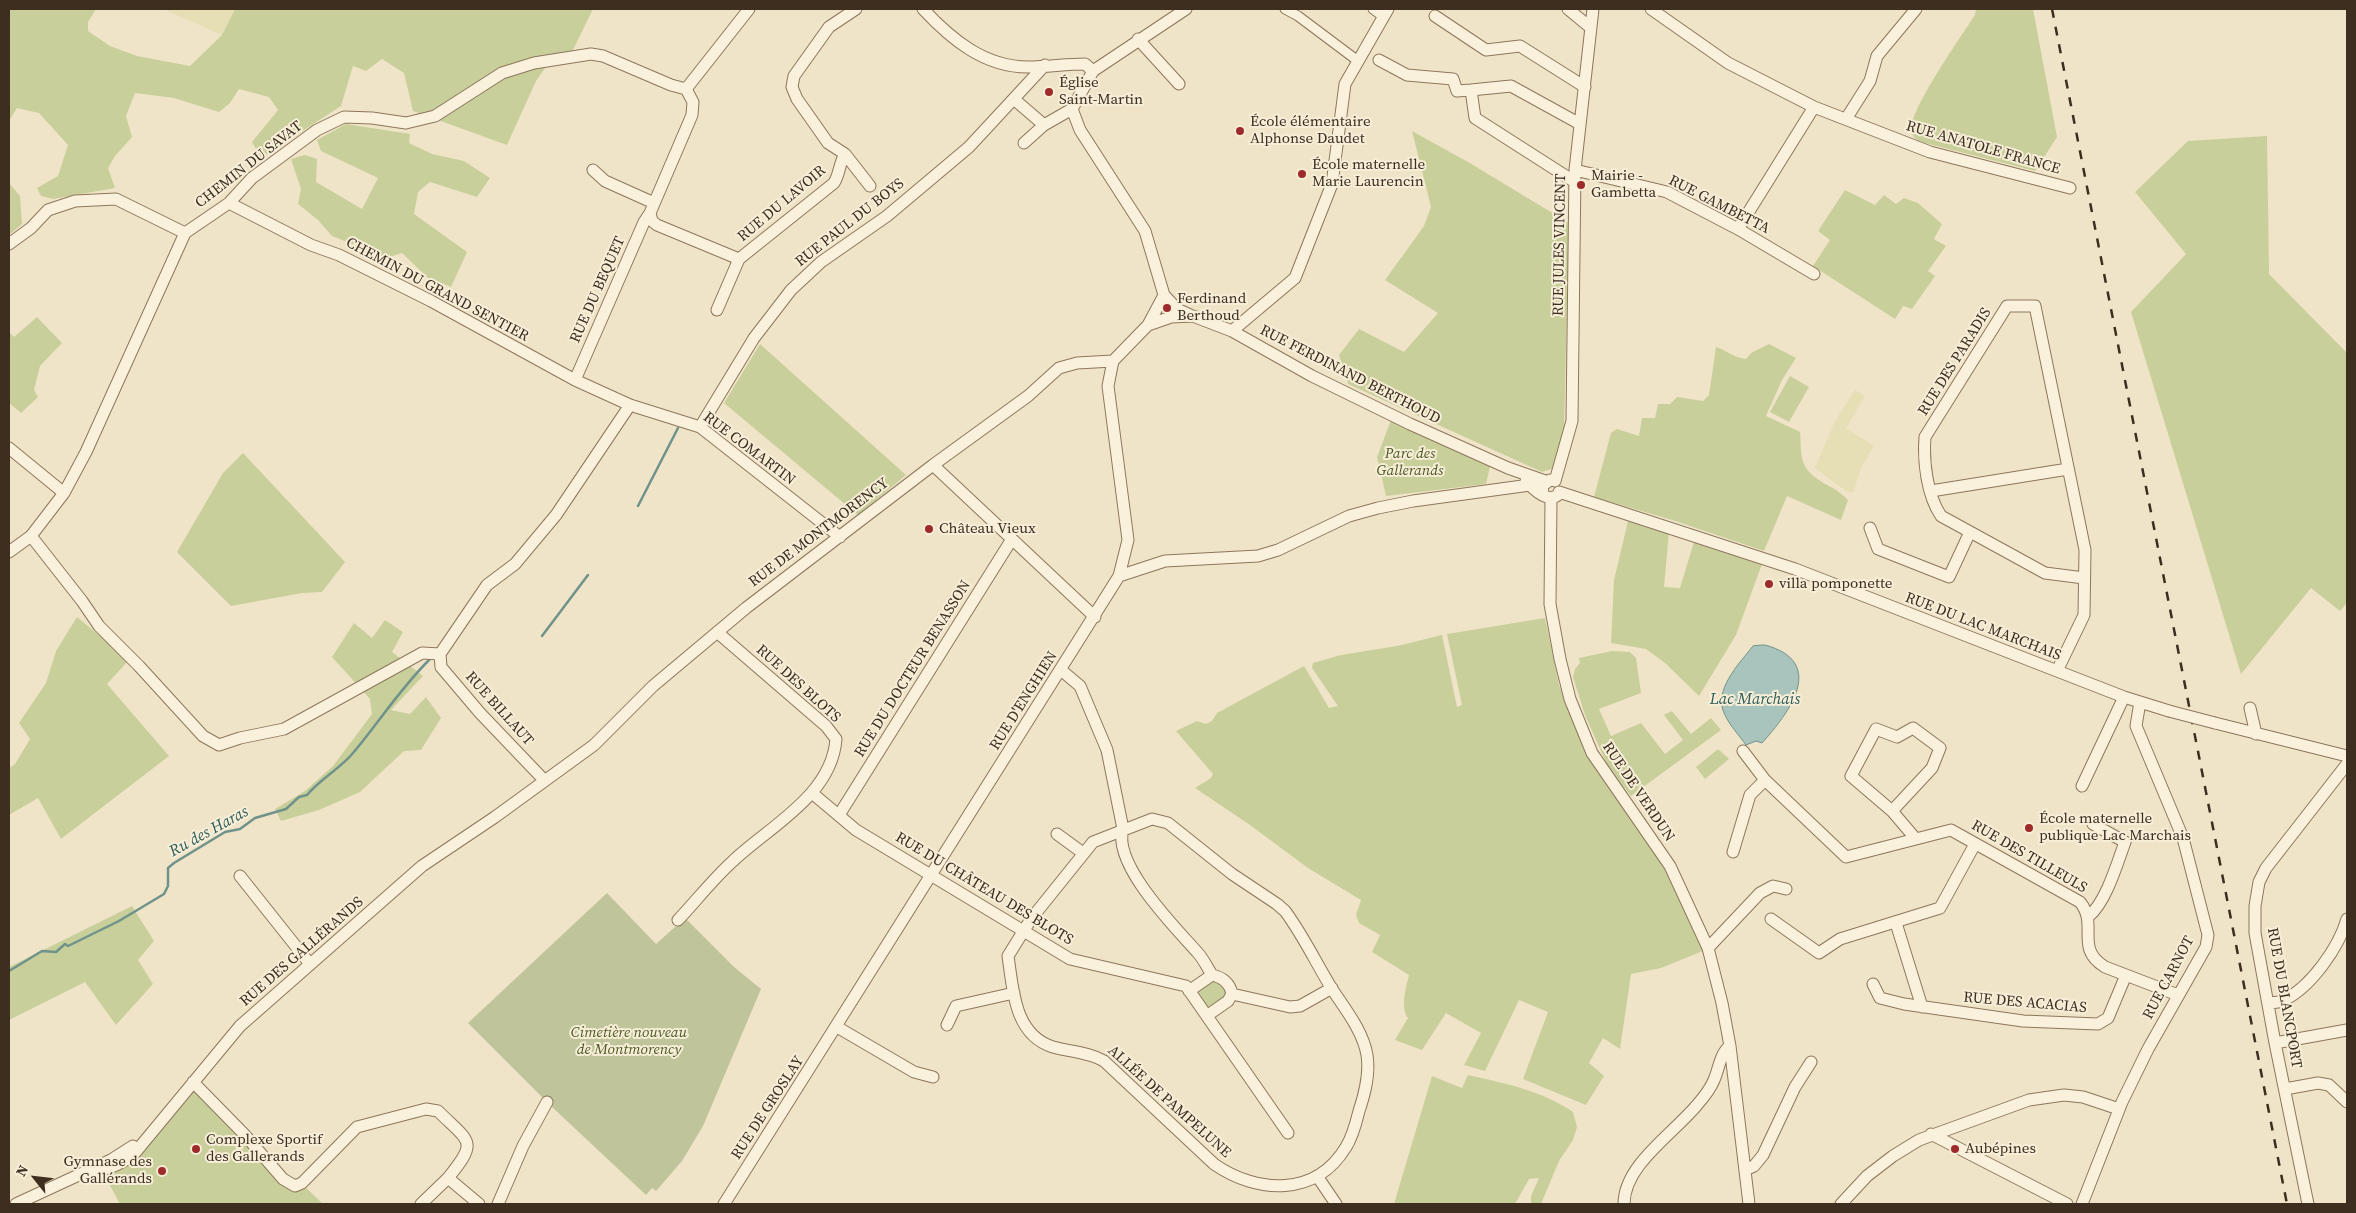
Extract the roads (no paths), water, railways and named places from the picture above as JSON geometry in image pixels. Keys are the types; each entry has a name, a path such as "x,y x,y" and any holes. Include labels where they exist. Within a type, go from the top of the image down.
{"street":[{"path":"652,208 692,115 693,102 686,89 749,9"},
{"name":"RUE DU LAVOIR","path":"593,170 605,181 652,208 652,221 657,225 739,259 834,183 840,174 840,162 845,154 828,143 797,99 792,87 794,76 829,28 856,9"},
{"path":"923,9 941,28 970,50 986,59 1027,67 1085,64 1093,71"},
{"path":"1024,143 1044,125 1072,109 1093,71 1138,39 1186,9"},
{"path":"1285,9 1301,12 1358,61"},
{"path":"1232,331 1295,278 1332,184 1345,84 1386,13 1373,9"},
{"path":"1568,9 1591,28"},
{"name":"RUE JULES VINCENT","path":"1551,489 1572,421 1575,176 1593,9"},
{"name":"RUE ANATOLE FRANCE","path":"1651,9 1728,63 1814,107 1930,152 2070,188"},
{"path":"1846,120 1870,82 1878,56 1916,9"},
{"path":"1435,16 1486,50 1520,46 1585,87"},
{"path":"1138,39 1179,84"},
{"name":"CHEMIN DU SAVAT","path":"185,233 230,203 252,178 317,130 344,117 372,118 406,123 435,116 502,73 558,58 591,54 603,56 671,85 686,89"},
{"path":"1379,60 1408,75 1452,79 1457,91 1511,86 1580,124"},
{"name":"RUE PAUL DU BOYS","path":"700,427 754,338 791,290 821,262 887,216 969,147 1015,100 1045,65"},
{"name":"RUE GAMBETTA","path":"1471,90 1475,118 1575,176 1667,192 1738,229 1814,274"},
{"path":"1015,100 1044,125"},
{"path":"1738,229 1814,107"},
{"path":"1072,109 1080,130 1146,231 1164,295 1177,309 1193,316"},
{"path":"845,154 870,186"},
{"path":"9,244 31,228 48,210 83,201 116,199 185,233 86,452 64,493 31,536 9,552"},
{"name":"CHEMIN DU GRAND SENTIER","path":"230,203 311,245 339,255 430,301 576,380 630,405"},
{"name":"RUE DU BEQUET","path":"576,380 641,229 652,208"},
{"path":"718,310 739,259"},
{"path":"1113,361 1148,325 1164,295"},
{"name":"RUE DES PARADIS","path":"2057,671 2084,614 2084,578 2084,550 2035,306 2007,306 1925,438 1924,455 1934,506 1941,516 2045,573 2084,578"},
{"name":"RUE FERDINAND BERTHOUD","path":"1148,325 1171,317 1193,316 1232,331 1312,376 1410,424 1551,489"},
{"name":"RUE DE MONTMORENCY","path":"495,817 594,745 653,686 718,632 933,465 1028,396 1059,368 1077,363 1113,361"},
{"name":"RUE D'ENGHIEN","path":"837,1027 1119,576 1128,540 1108,386 1113,361"},
{"path":"31,536 98,626 139,666 203,736 219,746 240,738 284,729 422,652 440,654 487,585 515,564 556,516 630,405"},
{"name":"RUE COMARTIN","path":"630,405 700,427 840,537"},
{"path":"9,448 64,493"},
{"path":"933,465 1095,617"},
{"name":"RUE FERDINAND BERTHOUD","path":"1508,468 1530,485 1551,489"},
{"path":"1931,492 2068,468"},
{"path":"1119,576 1165,561 1258,556 1278,550 1349,516 1413,500 1530,485"},
{"name":"RUE DU LAC MARCHAIS","path":"1551,489 1795,569 2140,702 2256,734"},
{"name":"RUE DE VERDUN","path":"1551,489 1550,604 1570,699 1592,753 1670,866 1708,948 1722,1003 1730,1046 1749,1204"},
{"path":"1870,528 1878,549 1949,577 1970,532"},
{"name":"RUE DU DOCTEUR BENASSON","path":"839,815 1012,539"},
{"name":"RUE DES BLOTS","path":"718,632 826,726 836,739 834,755 812,793"},
{"name":"RUE BILLAUT","path":"440,654 441,667 480,713 544,780"},
{"path":"1061,670 1080,686 1107,750 1123,829 1120,838 1128,862 1161,914 1198,953 1212,974 1222,977 1231,989 1232,994 1228,1000 1208,1015"},
{"path":"2082,786 2124,696"},
{"name":"RUE CARNOT","path":"2082,1204 2119,1109 2148,1049 2206,947 2208,935 2183,838 2136,726 2140,702"},
{"path":"2250,708 2256,734 2347,756"},
{"path":"1892,811 1932,768 1940,748 1913,728 1897,736 1876,729 1851,776 1892,811 1915,838"},
{"name":"RUE DES TILLEULS","path":"1743,751 1765,780 1846,858 1915,838 1951,830 2080,902 2089,916 2087,940 2091,955 2105,967 2178,995"},
{"name":"RUE DU BLANCPORT","path":"2308,1204 2255,933 2255,906 2259,882 2272,861 2347,764"},
{"path":"1732,852 1750,795 1765,780"},
{"path":"678,920 732,861 812,793"},
{"name":"RUE DU CHÂTEAU DES BLOTS","path":"812,793 856,830 1077,961 1186,986 1208,1015 1288,1134"},
{"name":"RUE DES GALLÉRANDS","path":"16,1204 84,1173 103,1170 122,1163 134,1154 240,1026 422,866 495,817"},
{"name":"ALLÉE DE PAMPELUNE","path":"1152,819 1168,822 1232,874 1277,904 1292,921 1364,1040 1369,1074 1354,1131 1347,1146 1337,1159 1317,1176 1292,1185 1271,1187 1247,1182 1224,1171 1214,1164 1104,1061 1082,1052 1051,1046 1030,1033 1025,1027 1017,1010 1008,956 1024,930 1083,853 1099,838 1123,829 1152,819"},
{"path":"2089,916 2095,911 2112,876 2124,842 2093,824"},
{"path":"1057,834 1083,853"},
{"path":"1771,919 1819,953 1840,939 1940,908 1975,844"},
{"path":"240,876 310,964"},
{"path":"1708,948 1760,893 1773,886 1786,889"},
{"path":"2269,1003 2283,1001 2304,984 2337,945 2347,919"},
{"path":"1896,923 1922,1007"},
{"path":"1189,991 1212,974"},
{"name":"RUE DES ACACIAS","path":"1873,984 1880,998 1922,1007 2023,1020 2098,1024 2108,1018 2126,975"},
{"path":"1232,994 1290,1007 1300,1006 1332,988"},
{"path":"947,1025 956,1006 1014,994"},
{"path":"837,1027 914,1072 933,1077"},
{"name":"RUE DE GROSLAY","path":"724,1204 837,1027"},
{"path":"2275,1043 2347,1030"},
{"path":"1624,1204 1628,1183 1638,1165 1683,1121 1704,1097 1715,1078 1725,1050 1730,1046"},
{"path":"1745,1170 1754,1166 1763,1155 1795,1087 1811,1062"},
{"path":"193,1082 289,1184 295,1186 302,1183 357,1127 426,1109 438,1111 466,1140 468,1149 465,1157 448,1178 421,1204"},
{"path":"2285,1089 2318,1083 2329,1085 2347,1102"},
{"path":"1841,1204 1867,1176 1893,1156 1931,1134 2029,1100 2064,1095 2083,1097 2119,1109"},
{"path":"498,1204 523,1146 547,1102"},
{"path":"1931,1134 2067,1204"},
{"path":"1317,1176 1336,1204"},
{"path":"448,1178 479,1204"}],"water":[{"name":"Lac Marchais","path":"1765,645 1784,653 1795,663 1799,676 1797,689 1783,717 1762,743 1756,741 1746,745 1725,715 1722,697 1724,687 1729,678 1753,646"}],"waterway":[{"name":"Ru des Haras","path":"638,506 678,428"},
{"name":"Ru des Haras","path":"542,636 588,575"},
{"name":"Ru des Haras","path":"9,971 42,951 56,952 65,944 68,946 119,921 164,894 168,886 168,868 174,863 225,832 240,829 255,818 286,809 299,797 307,795 343,764 429,660"}],"railway":[{"path":"2052,9 2287,1204"}],"place":[{"name":"Église Saint-Martin","path":"1049,92"},
{"name":"École élémentaire Alphonse Daudet","path":"1240,131"},
{"name":"École maternelle Marie Laurencin","path":"1302,174"},
{"name":"Mairie - Gambetta","path":"1581,185"},
{"name":"Ferdinand Berthoud","path":"1167,308"},
{"name":"Château Vieux","path":"929,529"},
{"name":"villa pomponette","path":"1769,584"},
{"name":"École maternelle publique Lac Marchais","path":"2029,828"},
{"name":"Complexe Sportif des Gallerands","path":"196,1149"},
{"name":"Aubépines","path":"1955,1149"},
{"name":"Gymnase des Gallérands","path":"162,1171"}],"park label":[{"name":"Parc des Gallerands","path":"1410,462"},
{"name":"Cimetière nouveau de Montmorency","path":"629,1042"}]}
